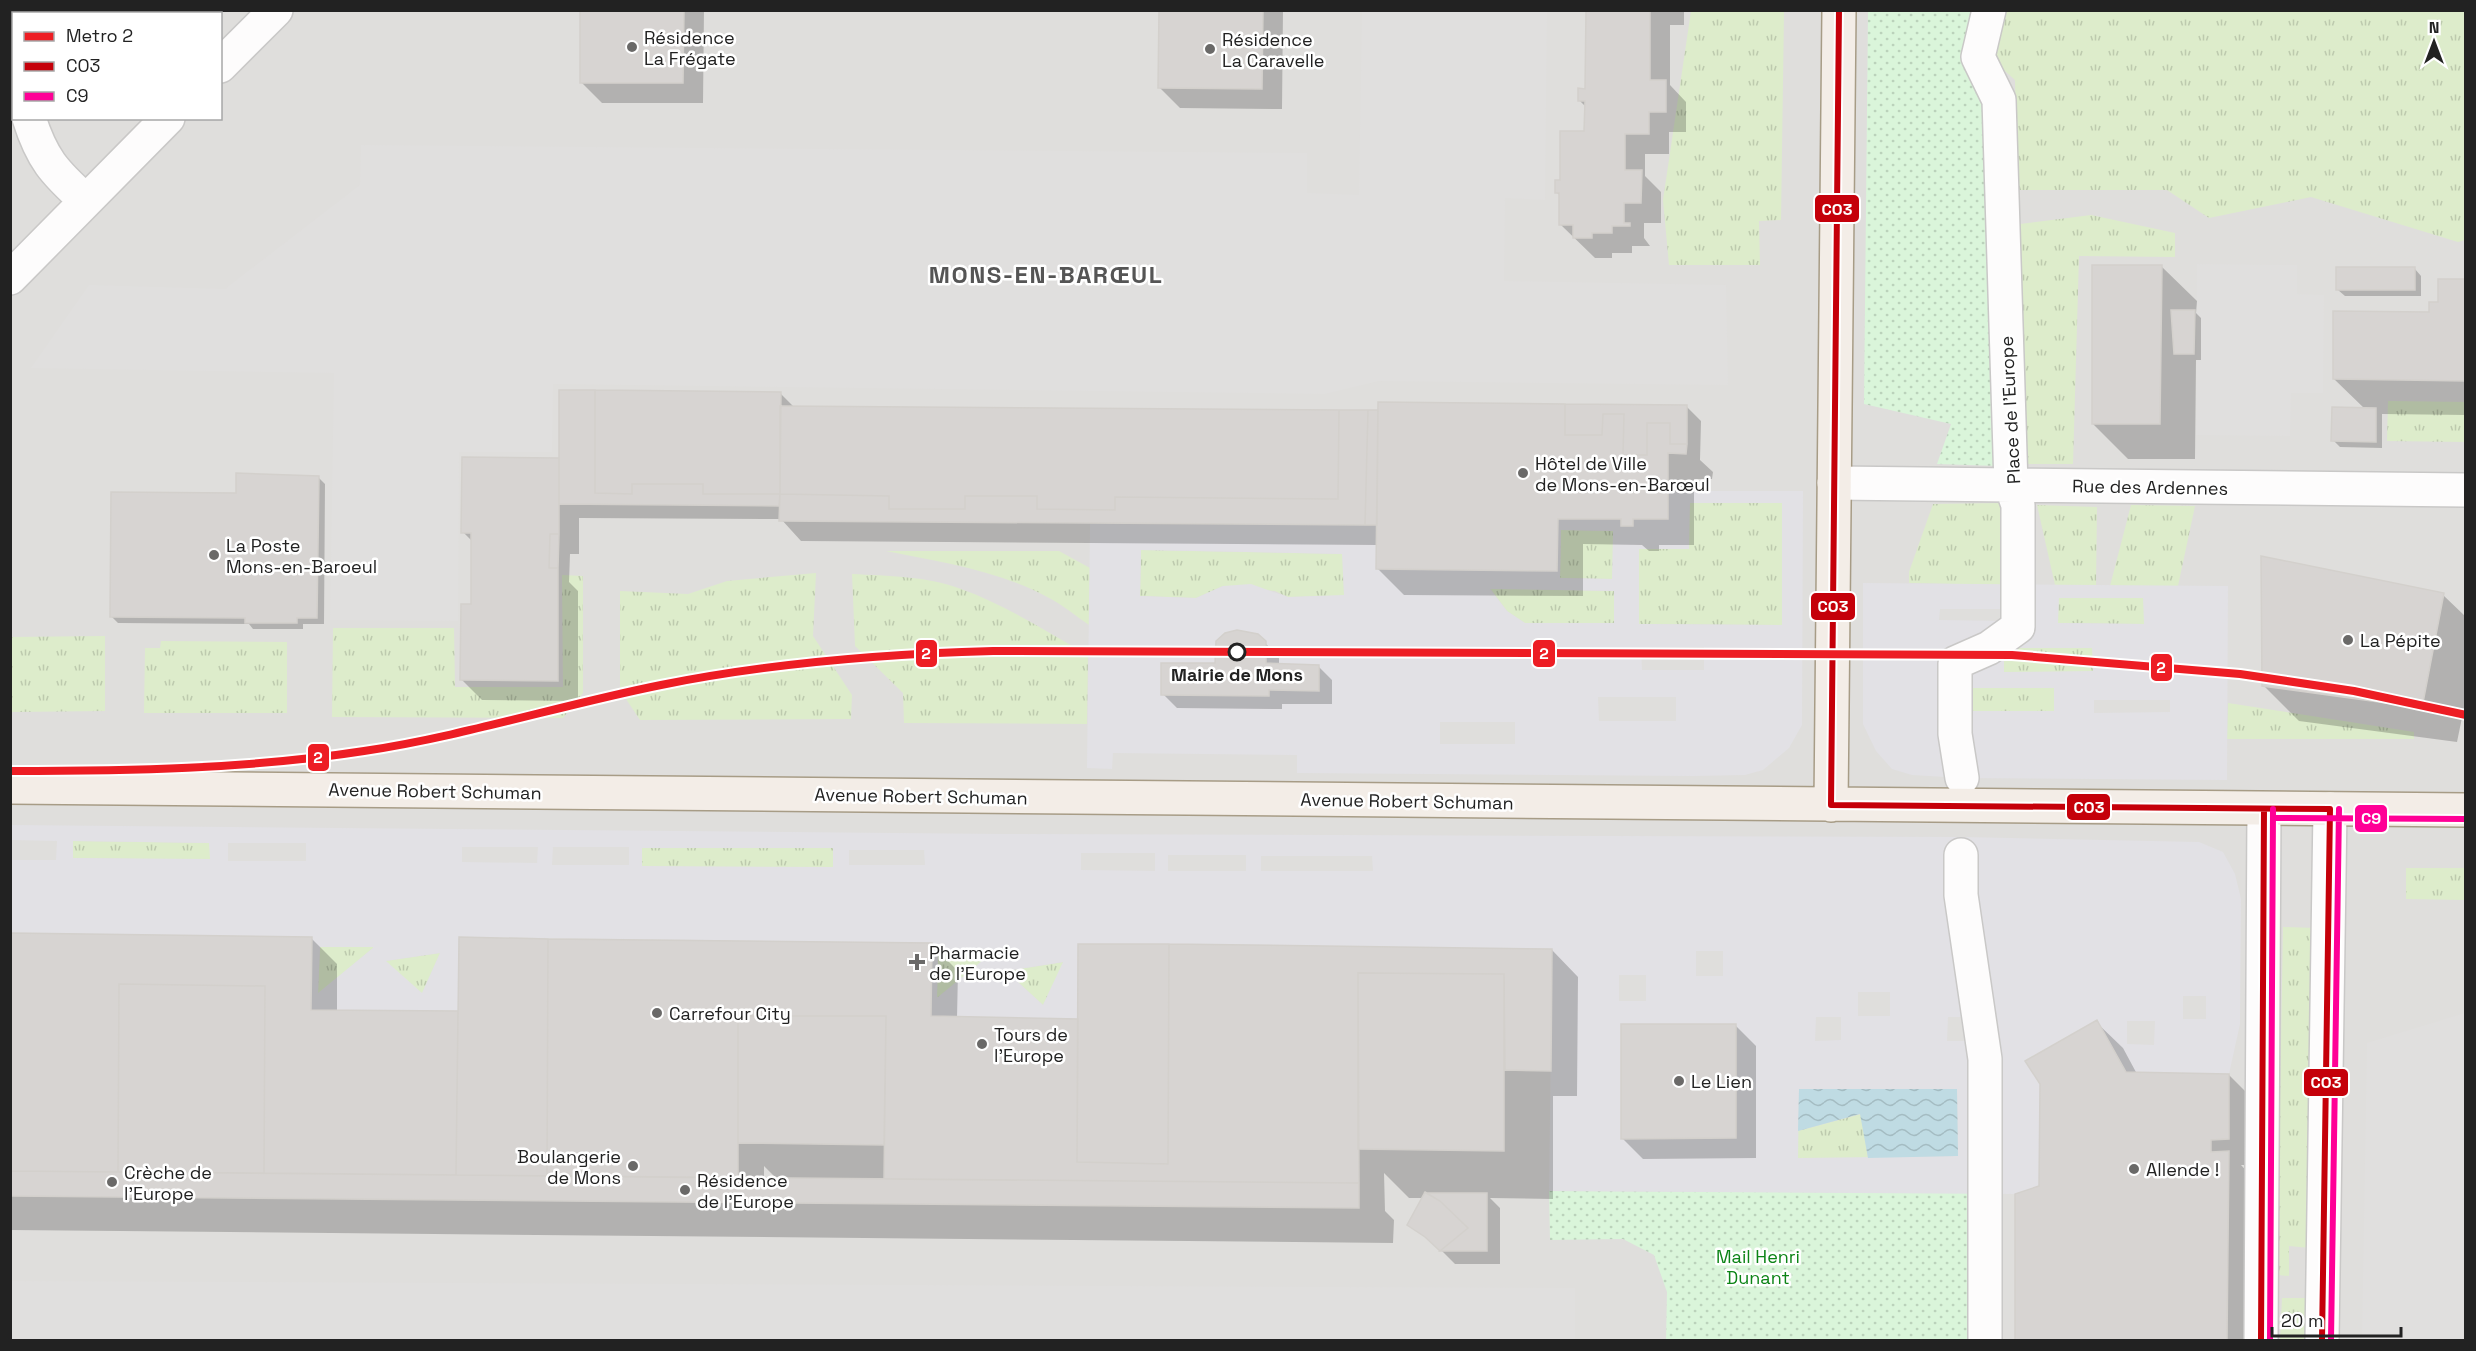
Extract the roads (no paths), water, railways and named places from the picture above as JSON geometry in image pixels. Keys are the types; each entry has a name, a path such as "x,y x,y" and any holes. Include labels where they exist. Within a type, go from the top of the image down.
{"main road":[{"path":"1831,805 1839,10"},
{"name":"Avenue Robert Schuman","path":"10,787 2466,810"}],"street":[{"path":"222,64 276,10"},
{"name":"Place de l'Europe","path":"1962,778 1955,734 1955,663 1989,648 2018,627 2019,505 2011,485 2000,100 1978,57 1989,10"},
{"path":"30,120 37,143 52,170 85,200"},
{"path":"10,278 166,120"},
{"name":"Rue des Ardennes","path":"1834,483 2466,490"},
{"path":"2261,1341 2264,809"},
{"path":"2322,1341 2330,809"},
{"path":"1961,855 1961,895 1985,1059 1986,1341"}],"water":[{"path":"1799,1089 1957,1089 1958,1156 1868,1158 1860,1114 1798,1131"}],"metro line":[{"name":"2","path":"10,771 188,768 320,757 401,745 702,677 785,665 868,657 993,651 2012,655 2240,674 2354,691 2466,715"}],"place":[{"name":"Résidence La Frégate","path":"632,47"},
{"name":"Résidence La Caravelle","path":"1210,49"},
{"name":"Hôtel de Ville de Mons-en-Barœul","path":"1523,473"},
{"name":"La Poste Mons-en-Baroeul","path":"214,555"},
{"name":"La Pépite","path":"2348,640"},
{"name":"Mairie de Mons","path":"1237,652"},
{"name":"Pharmacie de l'Europe","path":"917,962"},
{"name":"Carrefour City","path":"657,1013"},
{"name":"Tours de l'Europe","path":"982,1044"},
{"name":"Le Lien","path":"1679,1081"},
{"name":"Boulangerie de Mons","path":"633,1166"},
{"name":"Allende !","path":"2134,1169"},
{"name":"Crèche de l'Europe","path":"112,1182"},
{"name":"Résidence de l'Europe","path":"685,1190"}],"district":[{"name":"MONS-EN-BARŒUL","path":"1046,274"}],"park label":[{"name":"Mail Henri Dunant","path":"1758,1266"}]}
